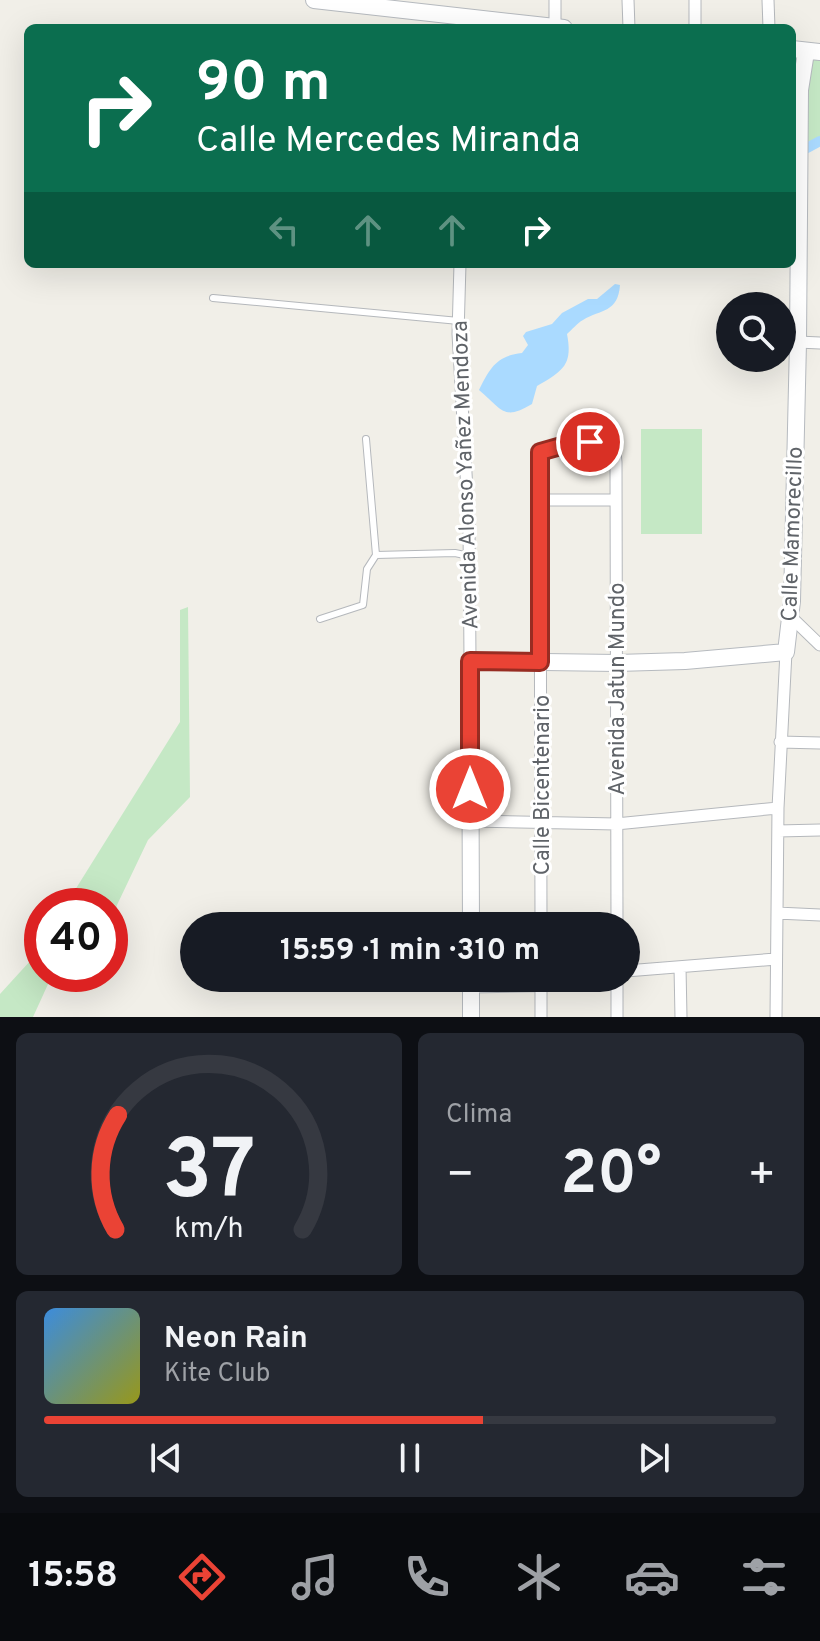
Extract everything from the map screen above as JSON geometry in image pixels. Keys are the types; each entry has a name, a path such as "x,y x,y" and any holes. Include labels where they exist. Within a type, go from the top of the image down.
{"street":[{"path":"314,0 488,24"},
{"path":"555,0 555,24"},
{"path":"628,0 629,24"},
{"path":"695,0 695,24"},
{"path":"768,0 769,24"},
{"path":"806,51 820,39"},
{"name":"Calle Mamorecillo","path":"776,1017 780,742 791,617 800,90 806,51"},
{"name":"Avenida Alonso Yañez Mendoza","path":"460,268 459,321 469,556 471,912"},
{"path":"798,342 820,343"},
{"name":"Calle Bicentenario","path":"541,912 540,452 590,442 609,445 615,452"},
{"name":"Avenida Jatun Mundo","path":"615,452 617,912"},
{"path":"541,500 615,500"},
{"path":"791,617 818,641"},
{"path":"470,661 617,663 685,661 786,652"},
{"path":"780,742 820,743"},
{"path":"470,821 616,824 778,808"},
{"path":"778,831 820,830"},
{"path":"777,913 820,915"},
{"path":"640,970 776,959"},
{"path":"680,967 681,1017"},
{"path":"471,992 471,1017"},
{"path":"541,992 541,1017"},
{"path":"617,992 617,1017"}],"lane":[{"path":"213,298 459,321"},
{"path":"320,619 363,605 367,569 376,555 366,439"},
{"path":"376,555 455,553 469,556"}],"green space":[{"path":"809,59 820,60 820,138 804,143"},
{"path":"641,429 702,429 702,534 641,534"},
{"path":"188,607 190,797 148,840 125,888 76,888 180,722 180,610"},
{"path":"24,968 24,992 44,992 33,1017 0,1017 0,994"}],"water":[{"path":"615,284 620,285 616,301 608,309 581,321 567,334 568,353 564,366 537,386 532,404 515,412 504,411 479,390 495,364 522,353 528,345 523,336 526,332 552,324 562,313 588,299 597,299"}],"waterway":[{"path":"807,148 820,141"}],"route":[{"path":"470,789 470,661 540,662 540,452 590,442"}]}
